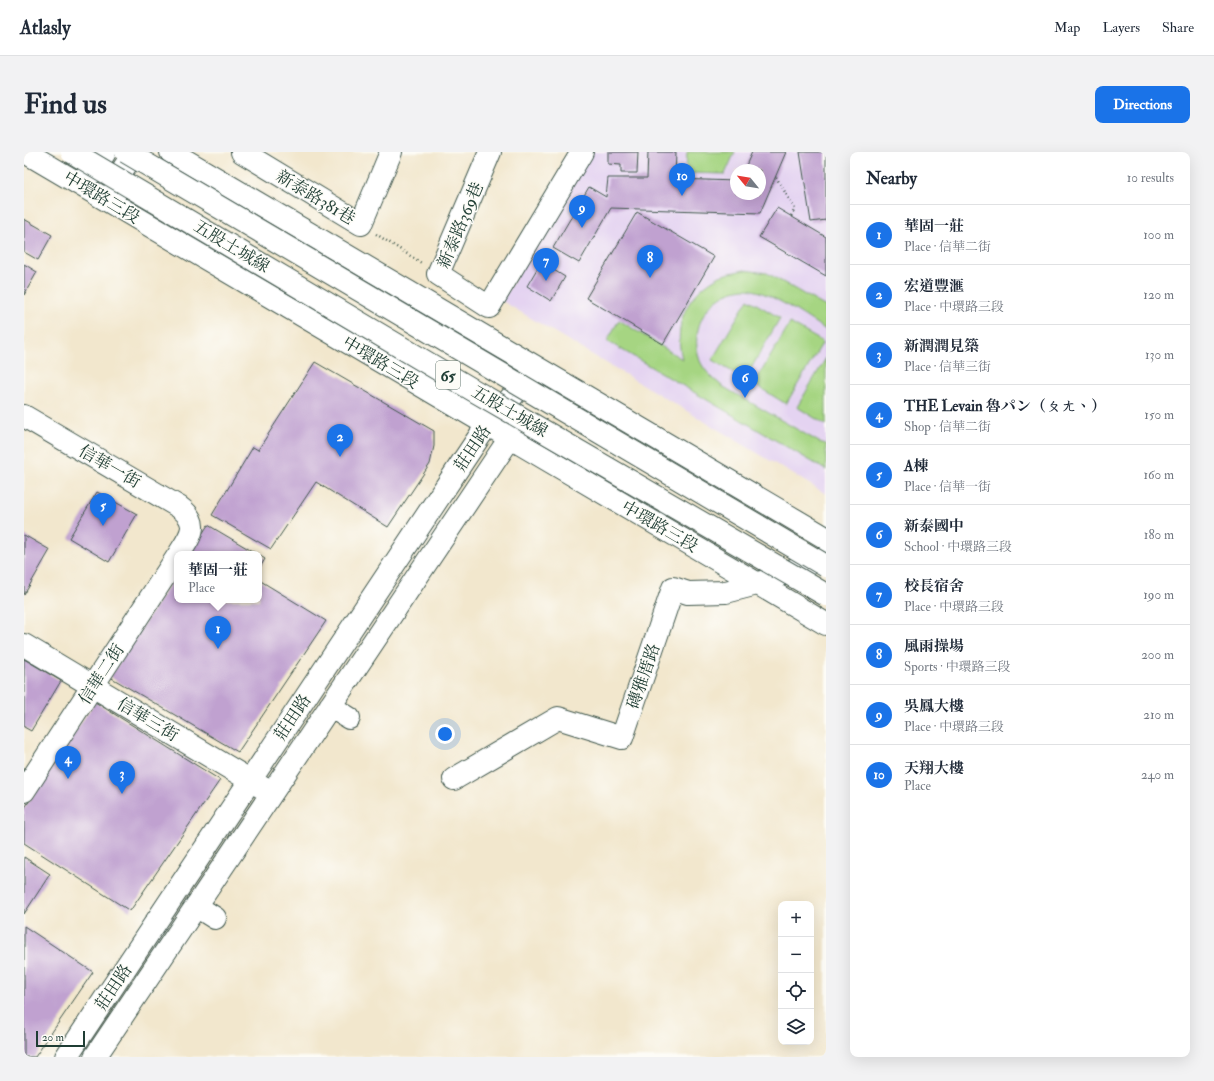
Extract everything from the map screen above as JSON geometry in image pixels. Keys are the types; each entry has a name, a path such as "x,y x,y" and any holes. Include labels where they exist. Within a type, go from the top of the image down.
{"main road":[{"name":"中環路三段","path":"25,152 826,624"},
{"name":"五股土城線","path":"72,152 480,394 826,595"},
{"path":"75,182 93,172 105,152"},
{"name":"五股土城線","path":"126,152 826,566"},
{"path":"114,205 116,182 130,159 138,152"},
{"path":"171,152 826,538"},
{"name":"新泰路381巷","path":"242,152 271,160 361,224 391,152"},
{"name":"新泰路369巷","path":"490,152 438,274 489,307 582,152"},
{"name":"莊田路","path":"66,1057 487,425 537,368"},
{"name":"莊田路","path":"95,1057 510,438 537,368"},
{"name":"信華一街","path":"24,416 188,513 192,520 193,528 189,539 181,551"},
{"name":"磚雅厝路","path":"454,780 558,718 622,738 673,588 688,593 726,592 757,584 826,557"},
{"name":"信華二街","path":"24,791 174,562"},
{"name":"信華三街","path":"24,645 272,793"},
{"path":"330,706 349,718"},
{"path":"196,906 215,918"}],"path":[{"path":"776,177 795,209 791,216"},
{"path":"361,224 438,274"}],"shaded area":[{"path":"590,152 826,152 826,494 502,301"}],"green space":[{"path":"687,152 735,152 725,174 686,173"},
{"path":"744,270 767,273 826,307 826,330 774,298 753,290 744,289 721,297 712,304 704,314 699,325 697,336 697,349 700,361 707,372 722,386 819,442 826,444 826,470 607,341 619,320 682,359 680,346 681,321 691,300 699,291 720,276"},
{"path":"748,299 780,318 745,379 712,360"},
{"path":"790,323 823,342 786,404 754,384"},
{"path":"826,358 826,425 797,407"}],"building":[{"path":"608,152 638,152 637,173 621,173 621,165 608,164"},
{"path":"648,152 676,152 675,179 730,181 730,200 766,200 760,213 611,208 579,263 553,248 589,187 606,197 608,178 647,178"},
{"path":"752,152 786,152 766,199 766,164 747,164"},
{"path":"800,152 826,152 826,220 811,222"},
{"path":"777,208 826,237 826,276 759,237"},
{"path":"637,212 714,257 663,344 586,298"},
{"path":"24,219 52,235 38,260 24,252"},
{"path":"541,262 565,277 551,301 527,286"},
{"path":"24,264 37,272 24,295"},
{"path":"315,362 434,431 434,446 430,464 388,527 316,482 271,549 212,515 253,447 258,450"},
{"path":"97,492 137,514 109,562 69,538"},
{"path":"208,525 252,551 191,551"},
{"path":"24,535 50,550 24,595"},
{"path":"262,557 265,559 262,564"},
{"path":"174,578 174,603 262,603 262,582 326,621 238,752 110,677"},
{"path":"24,659 61,681 31,731 24,727"},
{"path":"95,702 220,780 130,911 24,843 24,809"},
{"path":"24,857 50,874 24,914"},
{"path":"24,926 93,972 35,1057 24,1057"}],"place":[{"name":"天翔大樓","path":"682,196"},
{"name":"吳鳳大樓","path":"582,228"},
{"name":"風雨操場","path":"650,278"},
{"name":"校長宿舍","path":"546,281"},
{"name":"新泰國中","path":"745,398"},
{"name":"宏道豐滙","path":"340,457"},
{"name":"A棟","path":"103,526"},
{"name":"華固一莊","path":"218,649"},
{"name":"THE Levain 魯パン（ㄆㄤ、）","path":"68,779"},
{"name":"新潤潤見築","path":"122,794"}]}
